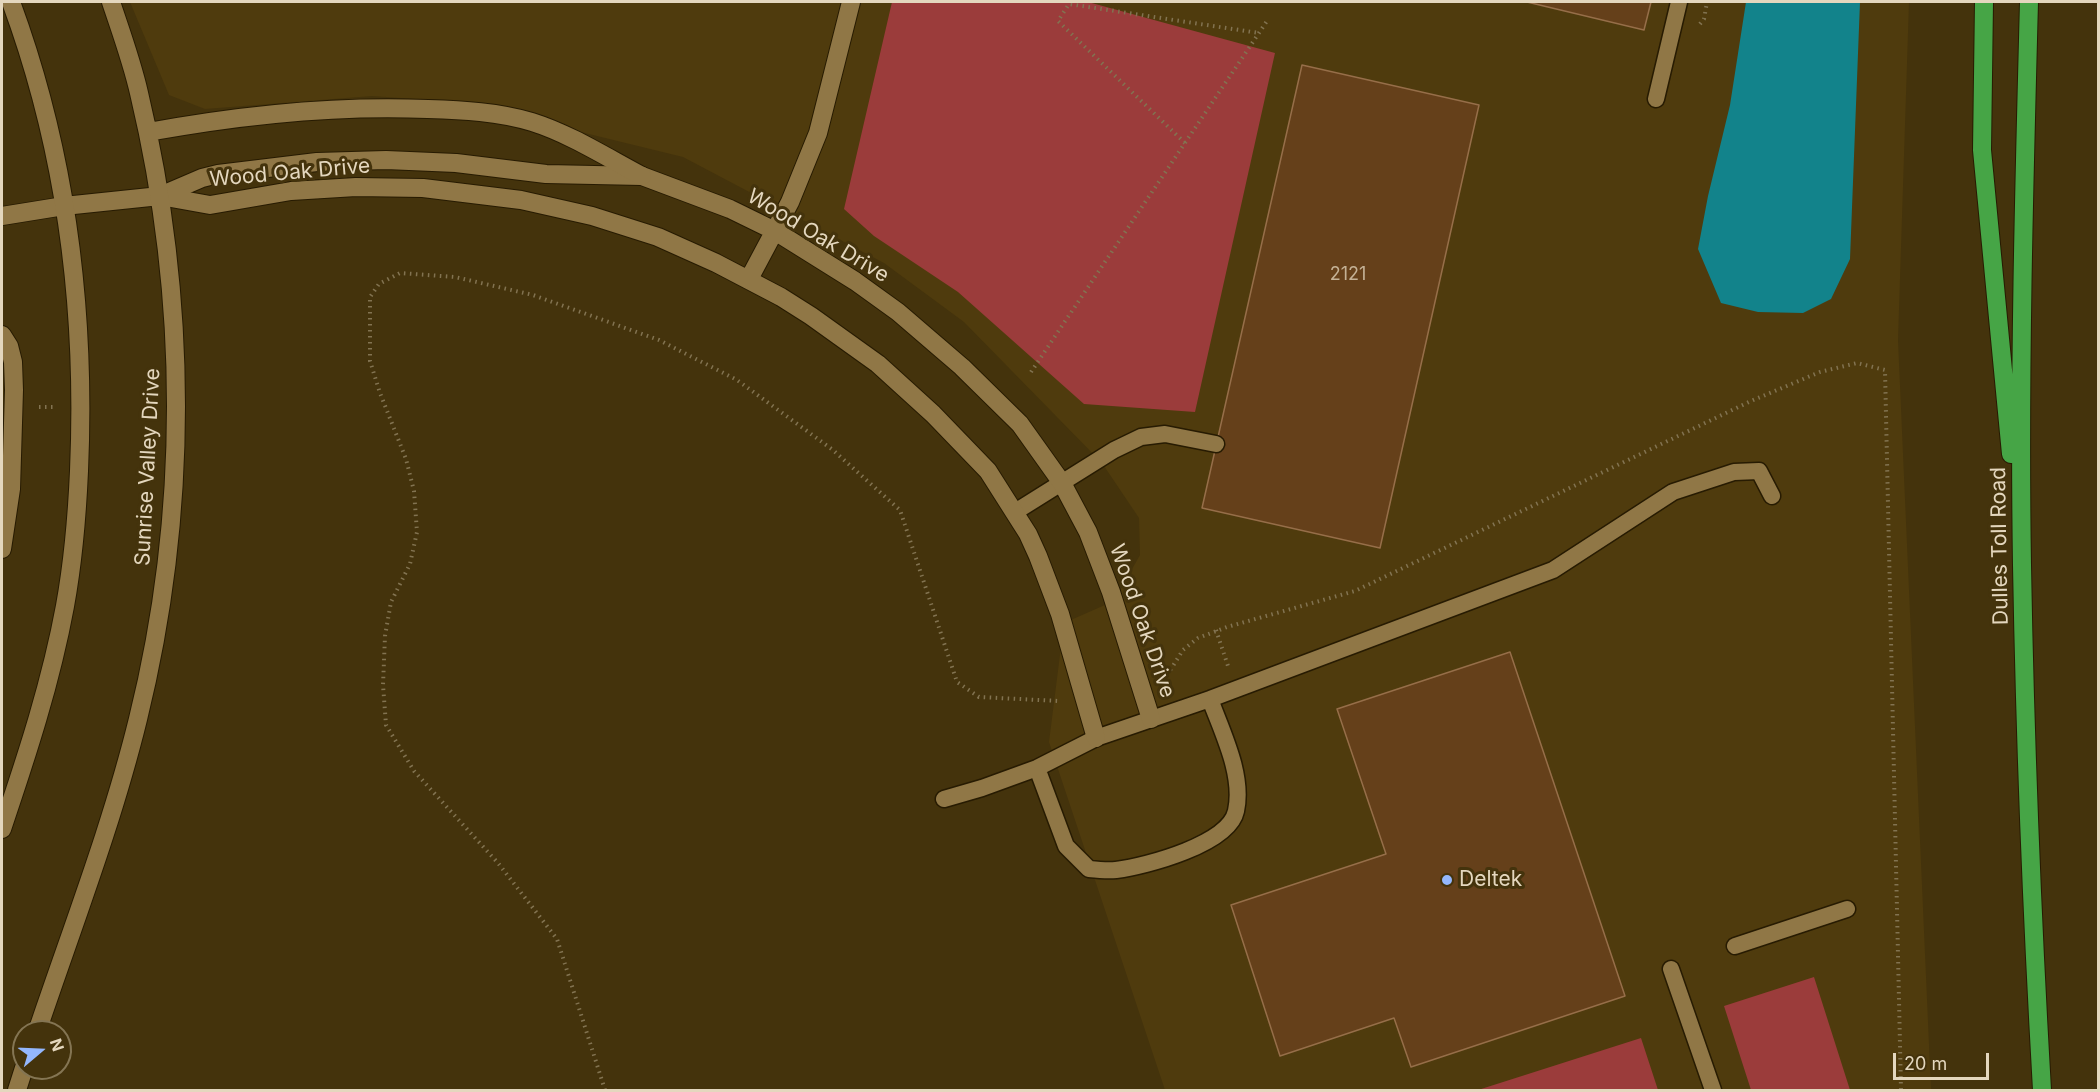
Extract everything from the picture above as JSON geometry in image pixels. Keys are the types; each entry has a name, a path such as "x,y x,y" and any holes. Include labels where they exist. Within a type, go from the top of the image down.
{"highway":[{"path":"1984,2 1982,150 2022,563"},
{"name":"Dulles Toll Road","path":"2029,2 2022,324 2022,563 2028,805 2042,1090"}],"street":[{"path":"2,829 43,703 63,614 72,556 78,482 80,390 74,279 64,206 44,110 11,2"},
{"name":"Sunrise Valley Drive","path":"41,1020 103,838 138,721 162,601 171,538 177,419 173,300 148,132 139,90 111,2"},
{"path":"749,279 790,202 818,134 851,2"},
{"path":"148,132 214,120 324,109 403,108 477,112 532,122 555,131 642,176"},
{"name":"Wood Oak Drive","path":"2,216 159,195 218,174 284,165 350,160 434,162 546,174 642,176 730,209 775,231 846,275 881,300 962,366 1020,424 1062,483 1088,532 1100,560 1151,719"},
{"name":"Wood Oak Drive","path":"159,195 210,205 291,192 356,187 423,188 491,195 560,207 624,225 686,249 749,279 811,316 878,364 962,442 988,471 1028,534 1050,585 1096,738"},
{"path":"2,334 9,346 13,362 14,390 11,489 2,549"}],"lane":[{"path":"1656,99 1679,2"},
{"path":"1015,512 1129,442 1141,437 1165,434 1216,444"},
{"path":"944,799 1037,768 1096,738 1235,690 1552,570 1673,492 1734,472 1759,471 1772,496"},
{"path":"1037,768 1066,846 1089,869 1116,870 1185,853 1225,830 1236,812 1236,772 1210,699"},
{"path":"1735,946 1847,909"},
{"path":"1671,969 1713,1090"}],"path":[{"path":"1185,143 1058,21 1064,12 1070,4 1259,33"},
{"path":"1031,372 1267,21"},
{"path":"605,1090 557,939 498,863 414,771 386,725 382,685 385,636 391,602 410,564 417,532 414,491 406,459 370,361 370,297 379,284 400,273 455,277 533,295 659,340 737,380 833,450 900,510 957,682 979,697 1062,701"},
{"path":"1165,673 1171,669 1183,651 1198,638 1216,630 1355,591 1751,400 1820,372 1857,363 1886,370 1901,1090"},
{"path":"1216,630 1235,690"}],"shaded area":[{"path":"130,2 1909,2 1898,340 1931,1090 1165,1090 1049,742 1064,623 1114,601 1140,555 1139,518 1102,463 964,322 884,263 683,157 458,102 372,96 205,109 169,95"},
{"path":"892,2 1088,2 1275,53 1195,412 1084,404 958,292 874,236 844,209"},
{"path":"1814,977 1850,1090 1751,1090 1724,1006"},
{"path":"1641,1038 1658,1090 1478,1090"}],"water":[{"path":"1746,2 1860,2 1850,259 1831,299 1803,313 1758,312 1721,303 1698,249 1730,105"}],"building":[{"path":"1527,2 1651,2 1644,30"},
{"path":"1302,65 1479,105 1380,548 1202,508"},
{"name":"Deltek","path":"1510,652 1625,996 1411,1067 1394,1018 1280,1056 1231,905 1386,854 1337,709"}],"place":[{"name":"Deltek","path":"1447,880"}]}
